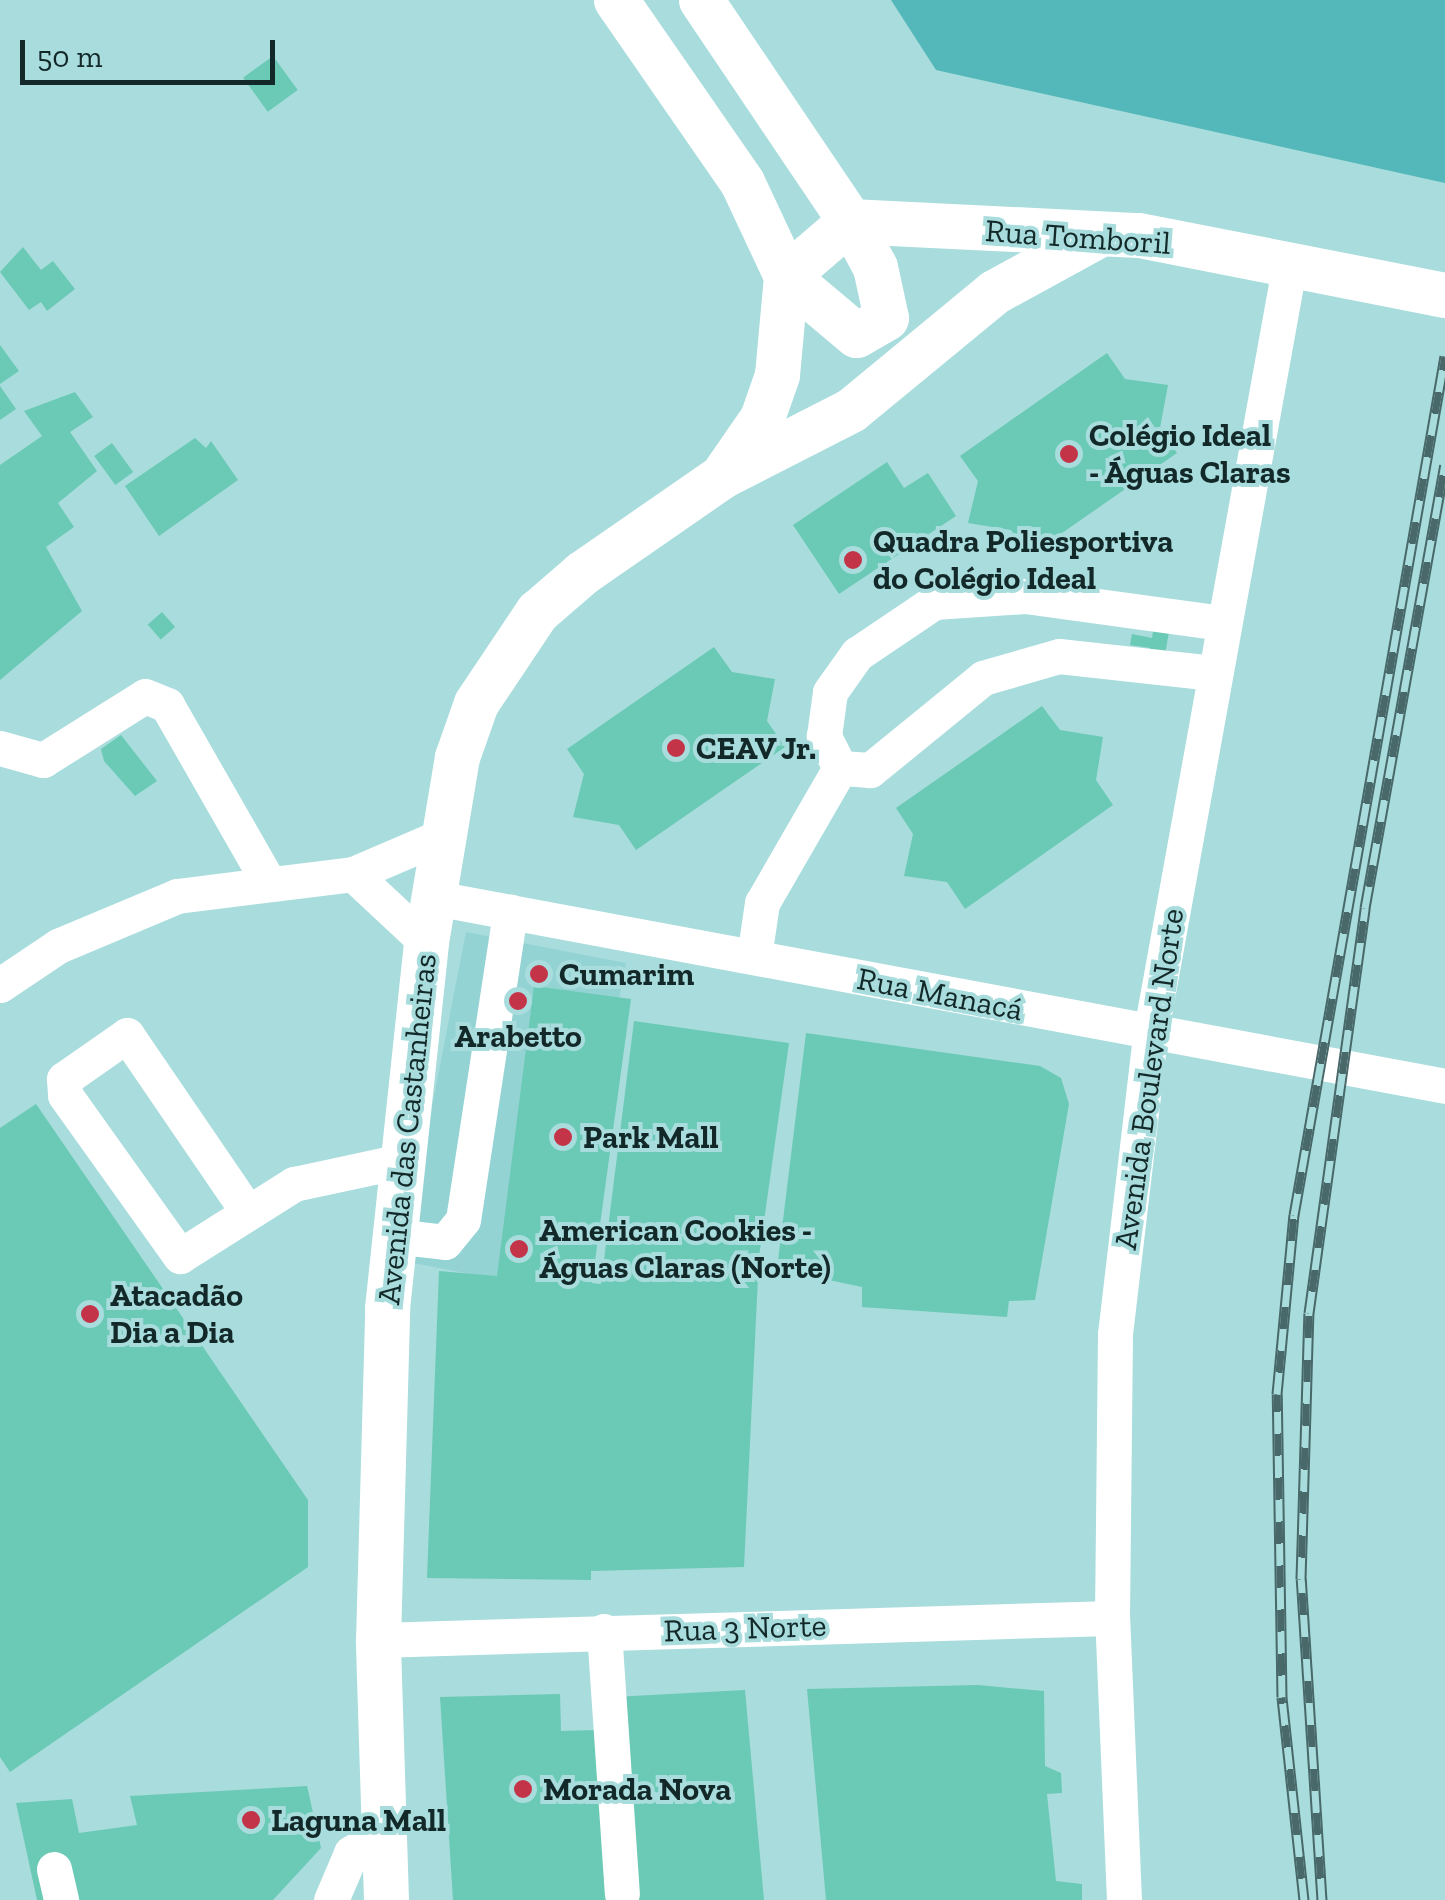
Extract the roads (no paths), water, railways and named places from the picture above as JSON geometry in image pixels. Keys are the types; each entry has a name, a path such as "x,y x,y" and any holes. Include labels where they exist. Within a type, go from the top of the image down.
{"main road":[{"path":"616,0 742,182 786,276 856,335 881,328 883,289 850,221 700,0"},
{"path":"786,276 850,221"},
{"name":"Rua Tomboril","path":"850,221 1100,234 1445,295"},
{"name":"Avenida das Castanheiras","path":"386,1900 380,1836 378,1640 393,1236 426,942 457,757 507,649 582,573 722,476 851,410 994,292 1100,234"},
{"name":"Avenida das Castanheiras","path":"722,476 762,418 777,374 786,276"}],"street":[{"name":"Avenida Boulevard Norte","path":"1124,1900 1112,1618 1116,1334 1150,1036 1213,672 1298,270"},
{"path":"840,768 824,736 830,692 857,654 934,602 1025,596 1223,622"},
{"path":"840,768 870,770 921,722 1020,663 1059,656 1213,672"},
{"path":"0,748 43,760 145,696 167,705 266,878"},
{"path":"754,957 762,903 840,768"},
{"path":"0,986 126,915 266,878 353,874 444,836"},
{"path":"353,874 426,942"},
{"name":"Rua Manacá","path":"435,898 1150,1036 1445,1086"},
{"path":"393,1236 445,1242 463,1220 510,912"},
{"path":"247,1211 127,1034 64,1079 65,1095 180,1256 247,1211 327,1170 401,1161"},
{"name":"Rua 3 Norte","path":"378,1640 1112,1618"},
{"path":"604,1632 622,1893"},
{"path":"332,1900 351,1853 380,1836"}],"railway":[{"path":"1304,1900 1282,1697 1277,1394 1294,1215 1445,356"},
{"path":"1322,1900 1301,1579 1309,1313 1365,908 1445,465"}],"place":[{"name":"Colégio Ideal - Águas Claras","path":"1069,454"},
{"name":"Quadra Poliesportiva do Colégio Ideal","path":"853,560"},
{"name":"CEAV Jr.","path":"676,748"},
{"name":"Cumarim","path":"539,974"},
{"name":"Arabetto","path":"518,1001"},
{"name":"Park Mall","path":"563,1137"},
{"name":"American Cookies - Águas Claras (Norte)","path":"519,1249"},
{"name":"Atacadão Dia a Dia","path":"90,1314"},
{"name":"Morada Nova","path":"523,1789"},
{"name":"Laguna Mall","path":"251,1820"}]}
